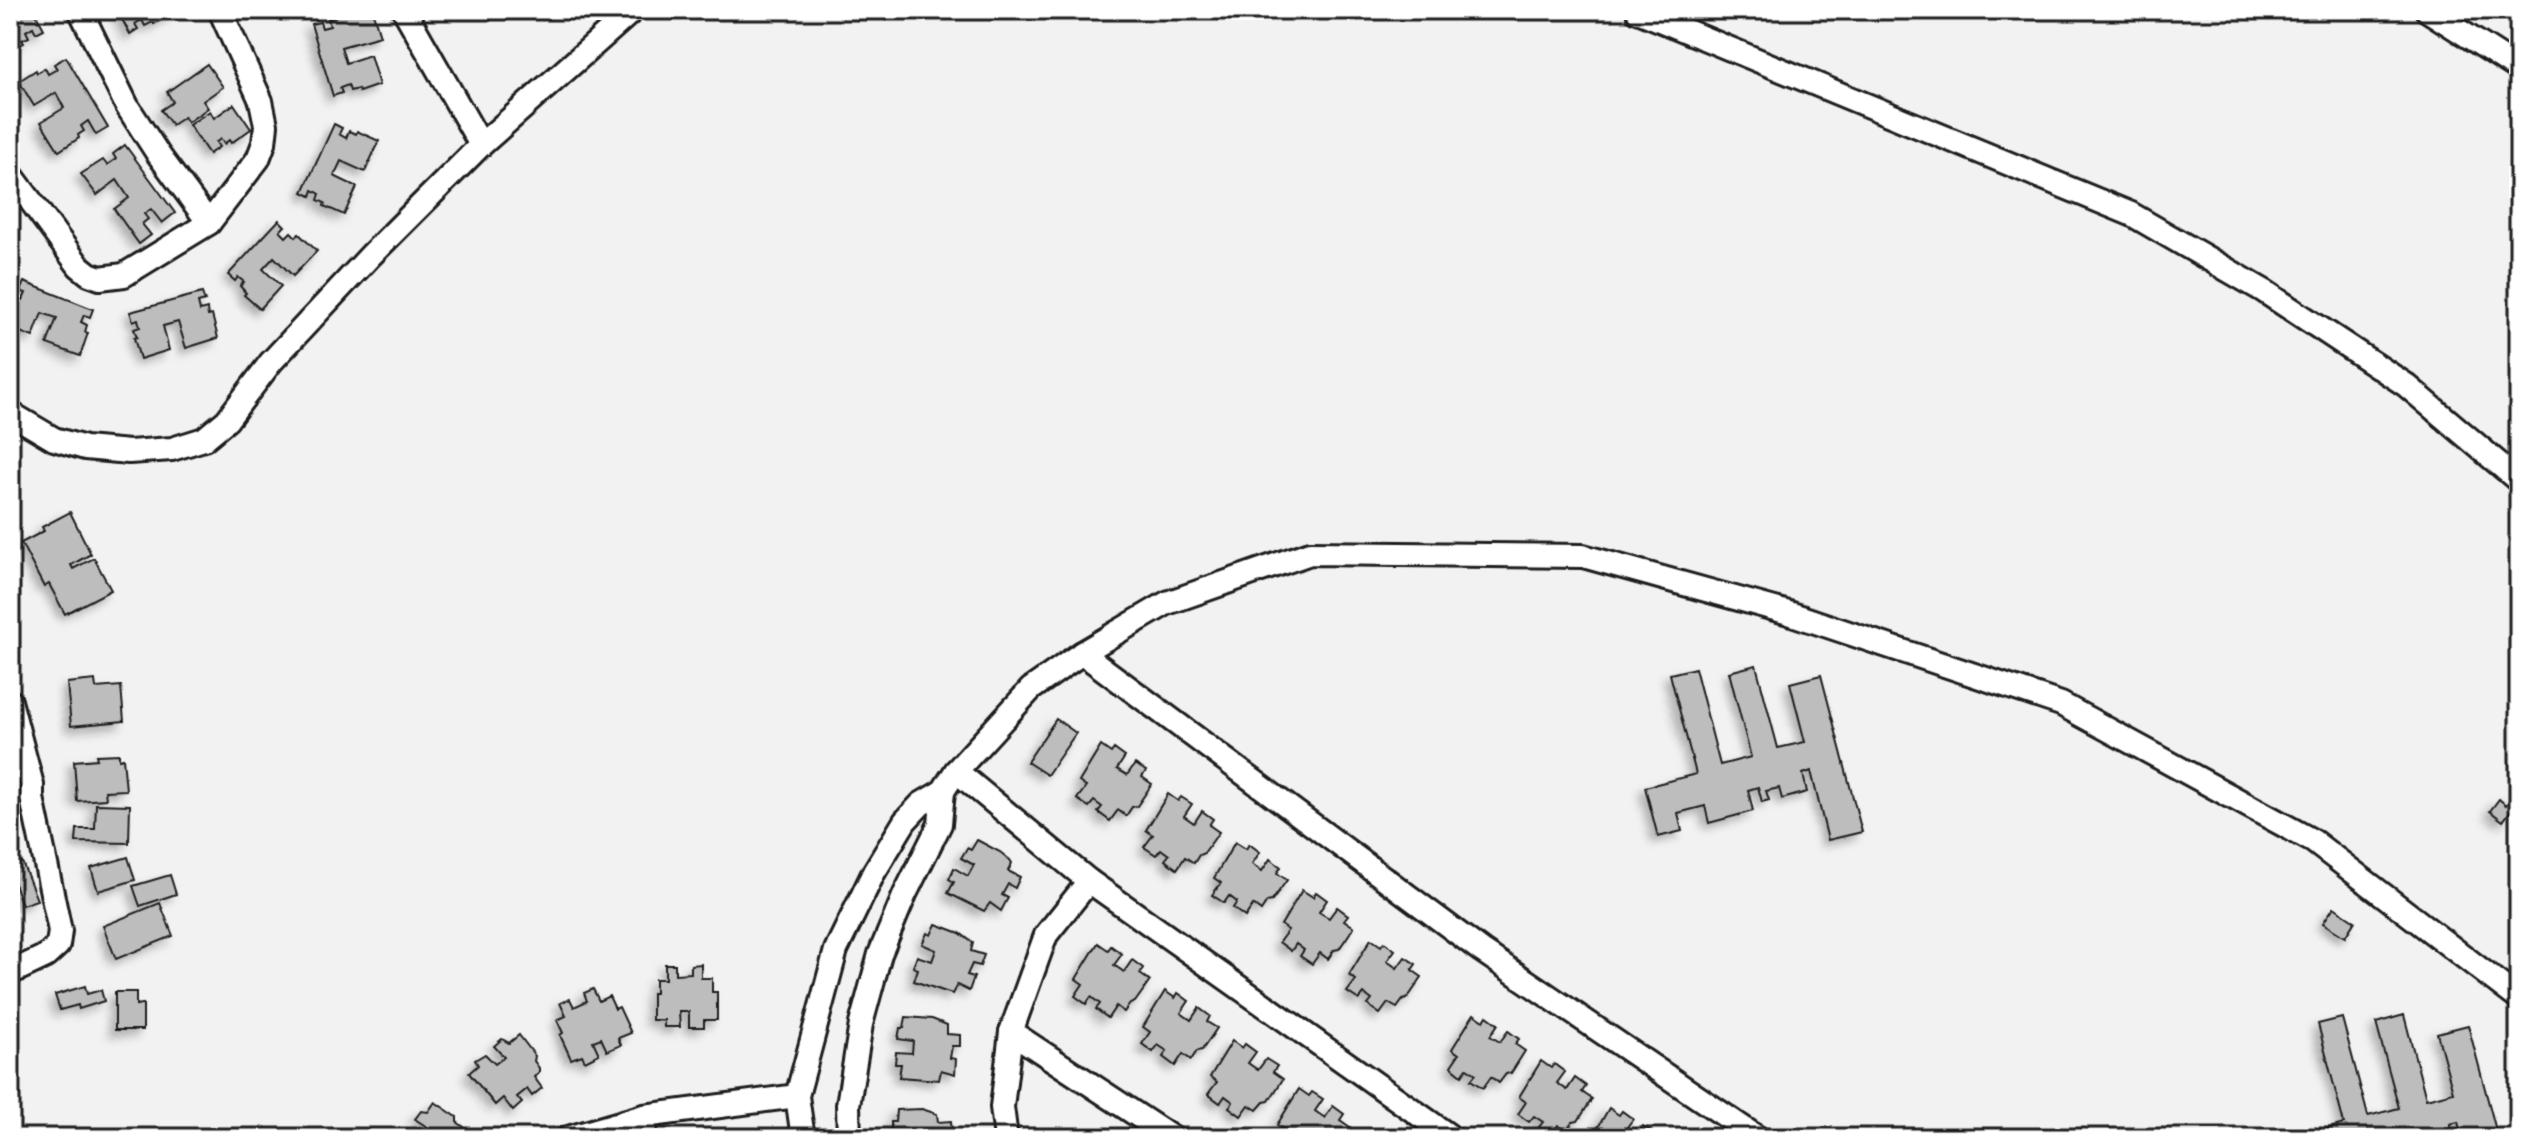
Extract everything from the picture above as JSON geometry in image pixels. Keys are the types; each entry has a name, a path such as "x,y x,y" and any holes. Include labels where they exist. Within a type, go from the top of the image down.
{"street":[{"path":"80,10 127,106 209,223"},
{"path":"10,173 79,266 100,278 124,275 209,223 258,159 266,125 261,101 220,10"},
{"path":"404,10 481,145"},
{"path":"10,413 54,439 85,448 129,452 172,449 204,439 227,420 271,362 371,255 481,145 633,10"},
{"path":"2427,10 2519,69"},
{"path":"1638,11 2131,214 2264,291 2406,385 2519,481"},
{"path":"803,1138 797,1096 836,950 874,872 905,821 921,804 943,791 956,771 1031,689 1082,653 1167,603 1310,553 1583,556 1789,613 2061,704 2313,841 2519,999"},
{"path":"1082,653 1482,951 1758,1138"},
{"path":"10,701 32,785 32,798 60,931 58,945 46,956 10,973"},
{"path":"956,771 1089,881 1452,1138"},
{"path":"849,1138 848,1105 861,1024 880,954 905,894 940,824 943,791"},
{"path":"1006,1138 1002,1107 1011,1032 1046,935 1089,881"},
{"path":"1011,1032 1172,1138"},
{"path":"568,1138 644,1127 797,1096"}],"building":[{"path":"10,10 34,10 44,29 36,33 33,27 26,31 29,37 10,51"},
{"path":"117,10 171,10 173,13 154,24 145,26 142,20 135,24 138,29 130,34"},
{"path":"346,10 372,10 380,36 341,47 346,63 370,55 379,85 359,92 358,89 350,91 348,85 340,88 342,93 333,96 311,24 320,22 322,28 330,26 328,19"},
{"path":"66,57 108,128 96,135 88,121 81,126 84,131 78,135 79,138 59,151 41,122 64,108 56,93 34,106 19,81 36,70 37,73 45,68 48,74 57,69 54,64"},
{"path":"207,64 223,87 203,101 208,108 188,122 184,117 172,125 161,110 173,102 167,92"},
{"path":"234,104 251,129 231,143 229,140 224,144 221,139 216,142 219,147 209,154 189,125 210,111 214,118"},
{"path":"334,124 342,128 339,134 346,138 349,131 356,134 357,131 379,141 365,172 341,161 334,176 357,187 344,215 324,206 325,203 318,200 320,194 313,190 311,196 303,192"},
{"path":"125,145 175,213 162,223 151,209 144,214 148,219 142,224 151,235 139,244 114,209 129,198 117,180 97,195 81,174 103,160 107,165 116,159 113,154"},
{"path":"279,220 285,226 280,231 286,237 291,232 296,237 299,234 317,251 293,276 274,257 263,269 281,286 260,309 244,295 246,293 240,286 244,282 238,277 235,281 228,275"},
{"path":"24,282 93,309 90,317 84,315 81,322 87,325 85,332 88,333 80,356 47,344 57,318 42,313 33,337 10,328 10,309 17,298 23,300 26,293 20,291"},
{"path":"202,293 205,301 198,303 200,311 207,309 208,316 212,315 218,338 186,348 178,322 163,326 169,350 140,359 134,329 140,327 138,319 133,321 130,312"},
{"path":"70,512 91,554 71,565 73,569 94,558 111,590 65,614 49,584 44,587 21,543"},
{"path":"1756,665 1778,748 1805,742 1790,683 1821,675 1862,832 1828,840 1811,771 1803,774 1807,792 1782,799 1779,788 1766,791 1769,800 1762,802 1758,787 1748,790 1753,811 1709,823 1705,806 1678,813 1682,831 1658,837 1645,787 1696,774 1670,674 1695,668 1720,765 1751,757 1729,672"},
{"path":"95,680 96,688 121,686 124,721 71,726 67,683"},
{"path":"1056,719 1076,733 1047,775 1027,762"},
{"path":"1101,746 1111,753 1114,749 1125,757 1117,769 1127,775 1135,764 1146,771 1142,777 1152,784 1126,816 1118,810 1110,821 1098,812 1102,807 1094,801 1089,807 1077,799 1086,787 1079,782"},
{"path":"119,754 119,759 123,758 126,790 105,791 106,799 77,801 74,761 97,759 96,755"},
{"path":"1168,794 1178,801 1181,797 1192,804 1184,816 1194,823 1202,811 1213,819 1209,825 1219,832 1194,863 1185,857 1177,869 1165,860 1169,855 1161,849 1156,855 1144,847 1153,835 1146,830"},
{"path":"2512,797 2517,802 2503,821 2490,811 2499,799 2506,805"},
{"path":"96,804 130,805 129,843 76,842 77,829 95,829"},
{"path":"977,840 1010,860 1012,863 1008,871 1020,877 1015,888 1008,884 1002,895 1008,898 1001,911 990,903 984,911 948,893 954,882 949,879 954,868 968,876 974,865 961,858"},
{"path":"1235,842 1246,849 1249,844 1260,852 1252,864 1262,871 1270,859 1281,867 1277,873 1287,880 1261,911 1253,905 1245,917 1233,908 1237,902 1229,896 1224,903 1212,895 1221,883 1214,878"},
{"path":"128,857 135,880 98,891 91,868"},
{"path":"22,862 37,900 22,905 10,866"},
{"path":"170,875 176,894 140,906 133,886"},
{"path":"1302,890 1313,897 1316,892 1327,900 1319,912 1329,918 1337,907 1348,915 1344,920 1354,927 1328,959 1320,953 1312,964 1300,956 1304,950 1296,944 1291,951 1279,942 1288,930 1281,925"},
{"path":"160,903 173,936 116,959 103,926"},
{"path":"2334,907 2355,921 2345,937 2323,923"},
{"path":"936,924 960,933 973,943 971,951 984,955 980,966 972,964 967,975 974,977 969,991 957,985 952,994 914,981 918,969 913,967 917,956 932,961 936,950 922,944"},
{"path":"1371,939 1381,946 1384,942 1395,950 1387,961 1397,968 1405,957 1416,964 1412,970 1422,977 1397,1008 1388,1003 1380,1014 1368,1005 1372,1000 1364,994 1359,1000 1347,992 1356,980 1349,975"},
{"path":"1098,943 1108,950 1111,946 1122,954 1114,965 1124,972 1132,960 1143,968 1140,974 1150,981 1124,1012 1116,1006 1108,1018 1096,1009 1100,1004 1091,997 1086,1004 1075,996 1083,984 1076,979"},
{"path":"665,964 675,964 675,974 691,973 691,965 701,964 701,978 712,978 712,992 717,992 717,1020 704,1020 704,1027 689,1027 689,1012 679,1012 680,1027 664,1027 664,1020 652,1020 655,979 665,979"},
{"path":"85,986 87,994 101,990 104,1001 79,1009 78,1005 60,1010 55,995"},
{"path":"593,989 599,1001 609,996 615,1009 619,1007 631,1033 618,1038 621,1045 607,1051 601,1038 593,1041 599,1054 585,1061 582,1055 571,1059 557,1020 566,1016 560,1003 570,999 574,1007 587,1001 584,993"},
{"path":"1165,991 1175,998 1178,993 1189,1001 1181,1013 1191,1020 1199,1008 1210,1016 1207,1022 1217,1028 1191,1060 1183,1054 1175,1066 1163,1057 1167,1051 1158,1045 1153,1052 1142,1044 1150,1032 1143,1027"},
{"path":"115,992 136,992 136,1005 143,1004 143,1030 115,1030"},
{"path":"1474,1014 1484,1021 1487,1016 1498,1024 1490,1036 1500,1042 1508,1031 1519,1039 1515,1044 1525,1051 1511,1073 1506,1074 1499,1083 1491,1077 1483,1088 1471,1080 1476,1074 1467,1068 1462,1075 1451,1066 1459,1054 1452,1049"},
{"path":"2404,1015 2426,1099 2453,1092 2437,1033 2468,1025 2498,1138 2462,1138 2458,1122 2450,1124 2454,1138 2293,1138 2344,1124 2318,1024 2342,1018 2368,1116 2399,1108 2376,1023"},
{"path":"906,1017 932,1019 947,1025 947,1034 960,1035 960,1046 952,1046 950,1058 956,1059 955,1074 941,1070 939,1080 899,1077 901,1064 895,1064 896,1052 912,1053 913,1041 898,1039"},
{"path":"519,1035 535,1056 539,1072 534,1077 542,1088 532,1096 527,1089 517,1097 522,1103 513,1111 503,1098 495,1105 469,1073 478,1065 475,1060 485,1054 495,1064 504,1057 494,1046 502,1039 509,1043"},
{"path":"1232,1041 1242,1048 1245,1044 1256,1052 1248,1063 1258,1070 1266,1059 1277,1066 1273,1072 1283,1079 1269,1101 1257,1110 1249,1105 1241,1116 1229,1107 1233,1102 1225,1096 1220,1103 1208,1094 1217,1082 1210,1077"},
{"path":"1541,1061 1551,1068 1554,1064 1565,1072 1557,1083 1567,1090 1575,1078 1586,1086 1582,1092 1592,1099 1578,1121 1566,1130 1558,1125 1550,1136 1539,1127 1543,1122 1534,1116 1529,1122 1518,1114 1526,1102 1519,1097"},
{"path":"1299,1089 1309,1096 1312,1092 1323,1099 1315,1111 1325,1118 1333,1106 1344,1114 1340,1120 1350,1127 1343,1138 1278,1138 1284,1130 1277,1125"},
{"path":"435,1102 457,1117 457,1122 465,1131 462,1138 401,1138 408,1129 421,1136 427,1127 415,1119 421,1111 428,1112"},
{"path":"1609,1108 1619,1115 1622,1111 1633,1119 1625,1130 1635,1137 1643,1126 1654,1133 1651,1138 1592,1138"},
{"path":"922,1109 937,1114 938,1122 951,1121 952,1133 944,1133 944,1138 906,1138 905,1134 891,1133 896,1110"}]}
